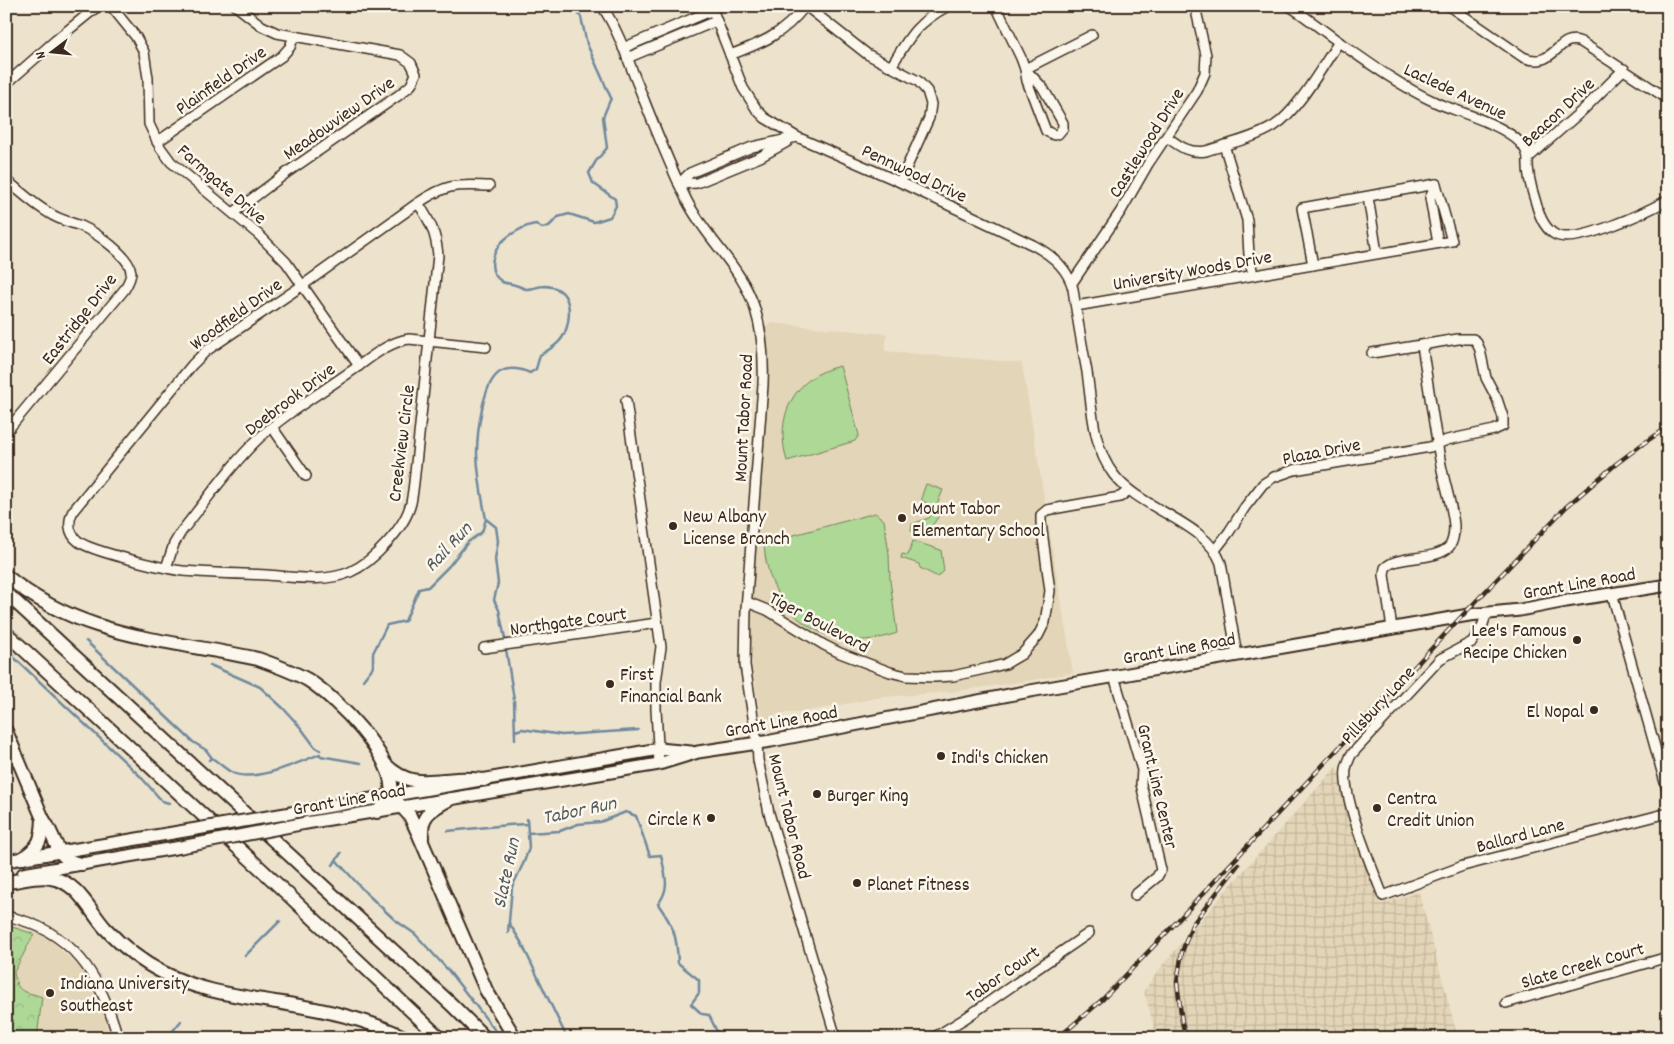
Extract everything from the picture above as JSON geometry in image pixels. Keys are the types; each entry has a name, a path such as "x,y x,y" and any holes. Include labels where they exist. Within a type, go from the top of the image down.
{"highway":[{"path":"6,576 17,585 52,606 98,626 126,635 258,659 308,680 335,700 366,735 394,773 412,780 422,781 458,778 484,780"},
{"path":"6,592 452,1005 485,1038"},
{"path":"6,633 440,1038"},
{"path":"6,731 43,819 70,859 74,889"},
{"path":"377,812 388,802 391,795 390,774 386,764"},
{"path":"391,795 410,816 486,990 515,1038"},
{"path":"425,847 421,828 425,816 433,808 450,799"},
{"path":"23,858 33,851 40,842 43,819"},
{"path":"6,882 41,877 61,880 74,889 103,925 127,950 142,961 176,980 216,992 328,1011 374,1024 406,1038"}],"main road":[{"name":"Grant Line Road","path":"6,861 23,858 70,859 180,847 402,806 660,764 698,752 757,743 1030,690 1469,615 1486,615 1668,585"},
{"name":"Grant Line Road","path":"6,876 166,834 659,749 698,752"}],"street":[{"path":"6,84 98,6"},
{"name":"Farmgate Drive","path":"111,6 136,37 144,52 148,78 149,124 156,142 171,162 280,255 359,366"},
{"name":"Meadowview Drive","path":"233,213 289,171 399,95 410,86 416,74 414,67 407,58 400,55 269,30 248,17 236,6"},
{"name":"Mount Tabor Road","path":"602,6 624,48 679,184 697,218 744,283 755,310 761,336 763,385 746,602 745,665 758,760 769,813 836,1038"},
{"path":"730,55 769,39 789,25 805,6 868,54 918,81 924,86 931,104 926,124 900,182"},
{"path":"891,67 918,25 948,6"},
{"path":"996,6 1021,58 1027,81 1046,131 1049,134 1058,134 1064,128 1063,124 1043,88 1025,69"},
{"name":"Castlewood Drive","path":"1072,283 1121,211 1148,164 1197,91 1205,73 1206,55 1195,6"},
{"name":"Laclede Avenue","path":"1289,6 1306,10 1339,42 1404,86 1426,98 1506,131 1524,147 1528,158"},
{"path":"1449,6 1523,58 1538,61 1544,60 1567,41 1577,40 1668,99"},
{"path":"624,48 712,8"},
{"name":"Pennwood Drive","path":"712,8 743,88 757,110 765,118 797,138 900,182 1041,249 1061,265 1072,283 1096,434 1105,460 1113,474 1129,490"},
{"path":"628,58 716,21"},
{"path":"1025,69 1092,35"},
{"name":"Plainfield Drive","path":"156,142 282,56 290,48 294,36"},
{"path":"1167,137 1181,148 1196,153 1266,130 1284,119 1294,108 1339,42"},
{"name":"Beacon Drive","path":"1624,69 1584,109 1528,158 1529,180 1542,222 1551,232 1562,237 1575,237 1606,227 1668,200"},
{"path":"679,184 697,183 797,138"},
{"path":"1224,145 1247,220 1249,255 1253,275"},
{"name":"Eastridge Drive","path":"6,432 124,290 131,272 127,262 100,237 43,210 8,183"},
{"path":"1313,265 1302,208 1436,184"},
{"path":"1436,184 1452,241 1438,243 1430,198 1436,184"},
{"name":"Woodfield Drive","path":"78,542 73,536 69,524 73,511 192,364 214,345 432,194 452,185 489,186"},
{"path":"1368,197 1377,254"},
{"name":"Creekview Circle","path":"78,542 94,549 166,568 221,573 325,578 351,572 373,556 399,528 411,503 438,255 437,239 432,226 418,203"},
{"name":"University Woods Drive","path":"1076,306 1438,243"},
{"name":"Plaza Drive","path":"1215,550 1259,489 1274,477 1294,470 1438,444 1458,437 1500,429 1504,424 1497,399 1486,378 1480,350 1476,341 1468,338 1372,353"},
{"name":"Doebrook Drive","path":"166,568 174,544 182,532 244,455 272,427 359,366 396,342 410,339 486,347"},
{"path":"1392,628 1384,575 1385,568 1394,562 1442,552 1451,544 1453,538 1454,525 1438,444 1422,345"},
{"path":"626,401 661,647 656,682 660,764"},
{"path":"272,427 306,476"},
{"path":"1129,490 1192,530 1211,544 1215,550 1221,563 1236,655"},
{"name":"Tiger Boulevard","path":"746,602 767,610 840,653 890,672 916,676 953,676 1005,664 1022,654 1033,642 1042,629 1047,614 1050,591 1041,515 1047,510 1120,496 1129,490"},
{"path":"1612,594 1668,793"},
{"name":"Pillsbury Lane","path":"1383,896 1348,794 1346,778 1348,762 1351,755 1440,660 1472,642 1482,627 1486,615"},
{"name":"Northgate Court","path":"484,648 657,623"},
{"name":"Grant Line Center","path":"1114,676 1142,770 1141,784 1160,861 1160,870 1157,877 1135,894"},
{"name":"Ballard Lane","path":"1383,896 1463,866 1668,813"},
{"path":"6,916 23,920 46,930 77,955 101,989 118,1038"},
{"name":"Tabor Court","path":"932,1038 964,1019 1089,933"},
{"name":"Slate Creek Court","path":"1506,1002 1668,957"}],"shaded area":[{"name":"Mount Tabor Elementary School","path":"772,323 887,334 885,351 1022,363 1073,673 949,692 883,697 808,711 778,714 771,717 765,724 761,717 752,667 750,625 760,477 764,328"},
{"path":"1337,766 1355,838 1380,904 1419,892 1458,1038 1157,1038 1144,991 1161,967 1230,886"},
{"name":"Indiana University Southeast","path":"6,922 47,937 83,970 104,1015 110,1038 6,1038"}],"green space":[{"path":"840,366 859,435 855,441 787,461 783,429 791,401 799,389 810,379 824,371"},
{"path":"926,484 943,490 936,507 922,501"},
{"path":"933,510 940,514 930,529 915,534 911,531 912,524 929,518"},
{"path":"875,513 884,520 897,633 872,639 848,640 826,634 806,624 789,610 776,591 768,569 764,543"},
{"path":"913,541 941,550 944,571 938,577 920,568 919,564 901,558 902,554 908,555"},
{"path":"6,925 34,934 14,972 17,985 22,991 42,997 37,1038 6,1038"}],"waterway":[{"name":"Slate Run","path":"505,639 499,610 494,600 498,583 495,559 498,541 496,527 486,519 478,470 477,445 482,410 489,387 500,372 515,369 530,373 536,369 540,355 555,345 565,333 569,309 563,293 552,287 543,286 526,289 502,282 492,268 493,258 497,248 507,237 527,226 536,224 542,228 549,226 558,217 569,214 594,222 610,217 616,206 615,199 593,183 589,173 607,148 603,117 611,98 587,44 581,17 571,6"},
{"name":"Rail Run","path":"363,680 373,667 373,653 387,625 405,621 419,589 428,587 449,566 468,542 482,532 486,519"},
{"path":"86,641 193,742 206,750 212,758"},
{"name":"Slate Run","path":"506,649 514,700 515,739"},
{"path":"6,650 140,776 162,801 169,803"},
{"path":"210,665 260,687 283,708 315,747 320,750"},
{"path":"515,731 522,729 562,735 638,730"},
{"path":"209,760 212,758 231,772 251,776 275,771 320,754"},
{"path":"320,756 361,763"},
{"name":"Tabor Run","path":"528,833 560,831 578,824 600,822 626,812 636,816 650,856 661,855 666,887 658,904 674,932 678,963 699,980 699,993 691,1004 702,1014 709,1015 720,1038"},
{"name":"Slate Run","path":"508,933 512,887 529,848 527,819"},
{"path":"448,831 527,824"},
{"name":"Rail Run","path":"333,865 341,853"},
{"path":"336,860 366,893 395,920 415,934 448,970 501,1038"},
{"name":"Rail Run","path":"245,956 280,921"},
{"path":"509,923 521,942 567,1038"},
{"name":"Rail Run","path":"167,1038 181,1021"}],"railway":[{"path":"1058,1038 1103,999 1566,507 1616,464 1668,427"},
{"path":"1186,1038 1177,982 1182,952 1192,925 1238,865"}],"place":[{"name":"Mount Tabor Elementary School","path":"902,518"},
{"name":"New Albany License Branch","path":"673,526"},
{"name":"Lee's Famous Recipe Chicken","path":"1577,640"},
{"name":"First Financial Bank","path":"610,684"},
{"name":"El Nopal","path":"1594,710"},
{"name":"Indi's Chicken","path":"941,756"},
{"name":"Burger King","path":"817,794"},
{"name":"Centra Credit Union","path":"1377,808"},
{"name":"Circle K","path":"711,818"},
{"name":"Planet Fitness","path":"857,883"},
{"name":"Indiana University Southeast","path":"50,993"}]}
